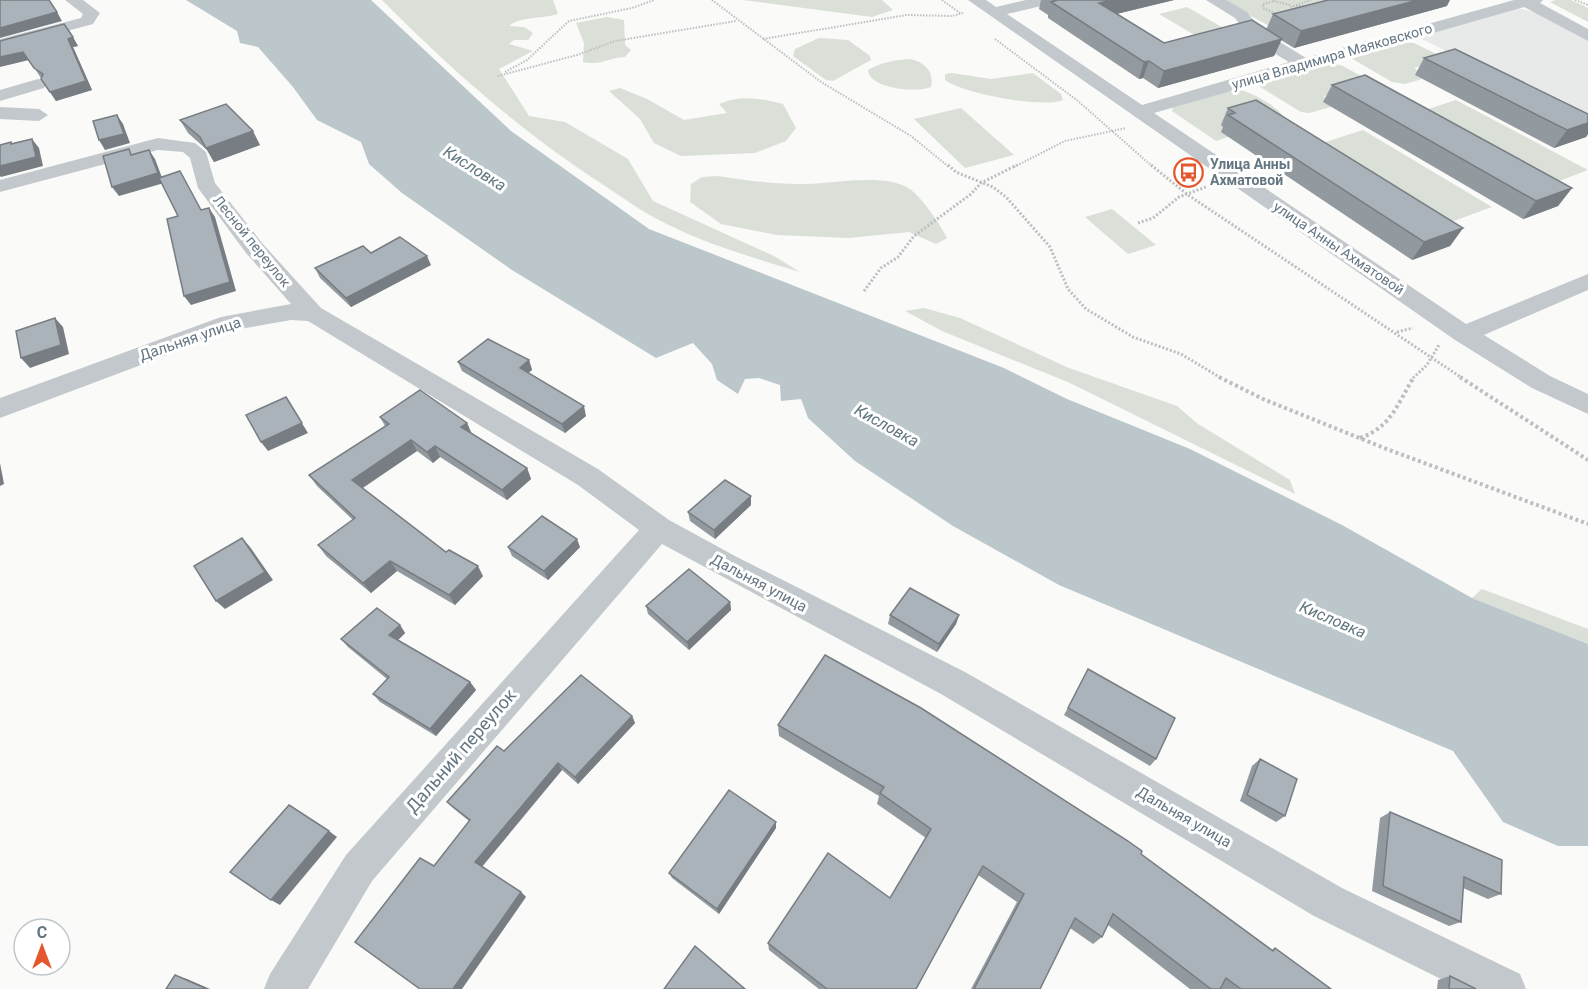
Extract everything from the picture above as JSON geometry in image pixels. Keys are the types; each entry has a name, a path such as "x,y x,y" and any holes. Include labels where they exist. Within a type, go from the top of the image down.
{"street":[{"path":"0,44 87,21 92,13 73,0"},
{"path":"978,11 1048,0"},
{"path":"1214,0 1241,15 1256,35 1304,64"},
{"path":"1528,1 1588,36"},
{"name":"улица Владимира Маяковского","path":"1145,115 1304,64 1528,1"},
{"name":"улица Анны Ахматовой","path":"978,11 1145,115 1457,329 1541,382 1588,405"},
{"path":"0,96 38,84"},
{"path":"0,113 39,115"},
{"name":"Лесной переулок","path":"0,186 158,144 188,147 200,156 205,184 254,248 313,314"},
{"path":"1457,329 1588,281"},
{"name":"Дальняя улица","path":"0,408 230,323 291,312 313,314 588,477 658,528 773,591 953,682 1328,902 1505,989"},
{"name":"Дальний переулок","path":"285,989 359,868 658,528"}],"path":[{"path":"654,0 632,9 569,21 527,60 498,76 577,56 615,41 737,21"},
{"path":"712,0 821,82 911,136 956,172 1006,197 1050,247 1068,289 1086,309 1104,322 1133,337 1181,354 1231,384 1263,399 1359,438 1588,524"},
{"path":"942,0 978,11"},
{"path":"1292,6 1311,0"},
{"path":"1575,0 1588,5"},
{"path":"1300,20 1289,15 1274,14 1263,8 1263,4 1280,1 1292,6 1314,6"},
{"path":"1289,15 1295,12 1292,6"},
{"path":"762,39 907,15 978,11"},
{"path":"987,33 1078,101 1188,195 1335,295 1433,356 1588,460"},
{"path":"864,291 881,268 898,257 914,236 971,194 981,183 1057,144 1112,131 1145,115"},
{"path":"1138,223 1153,218 1170,203 1208,188 1230,174"},
{"path":"1359,438 1377,434 1385,426 1404,398 1414,376 1457,329"}],"shaded area":[{"path":"382,0 553,0 558,14 526,19 509,26 524,27 533,33 528,40 514,40 509,44 533,51 499,69 529,116 565,122 628,159 653,201 774,256 800,272 708,242 672,227 636,207 575,166 517,122 461,76"},
{"path":"743,0 882,0 893,10 872,17"},
{"path":"1222,0 1372,0 1271,27"},
{"path":"1571,0 1588,8 1588,22 1550,2"},
{"path":"1187,7 1232,33 1203,40 1159,14"},
{"path":"1517,8 1534,12 1588,40 1588,122 1416,36"},
{"path":"607,17 624,20 625,45 631,50 625,57 595,63 583,62 584,43 576,23"},
{"path":"819,38 848,40 870,56 871,60 833,81 826,80 793,56 795,49"},
{"path":"1399,42 1414,43 1452,62 1414,68 1421,73 1422,79 1405,84 1392,82 1351,58"},
{"path":"910,59 924,65 930,72 931,87 915,90 895,88 876,82 870,76 868,70 878,65"},
{"path":"1328,62 1343,66 1377,85 1323,96 1330,100 1331,107 1309,113 1301,112 1257,85"},
{"path":"1033,73 1061,94 1063,100 1021,101 968,90 945,80 945,74 991,79"},
{"path":"620,88 647,99 684,120 727,113 719,104 735,99 751,98 775,102 783,104 796,128 786,141 755,153 681,156 654,143 640,119 609,91"},
{"path":"1237,89 1264,101 1282,114 1285,119 1228,130 1228,137 1216,141 1172,111 1173,107"},
{"path":"1456,100 1588,170 1541,188 1410,115"},
{"path":"961,108 1014,155 965,168 914,119"},
{"path":"1363,130 1492,207 1440,226 1313,146"},
{"path":"718,176 751,181 806,184 860,180 888,181 911,190 936,219 947,238 936,244 909,232 849,238 777,235 721,224 690,202 691,184 702,177"},
{"path":"1112,209 1156,245 1128,254 1085,217"},
{"path":"924,308 960,318 1069,368 1177,406 1198,424 1290,480 1295,494 1070,383 942,331 905,311"},
{"path":"1482,589 1588,629 1588,644 1472,598"}],"water":[{"name":"Кисловка","path":"186,0 371,0 511,131 649,229 1004,368 1067,399 1190,449 1342,525 1472,598 1588,644 1588,846 1558,846 1503,822 1453,751 1059,585 953,526 855,461 808,418 801,399 781,401 780,385 759,378 745,379 738,394 717,380 712,364 693,343 656,358 512,270 402,193 369,164 361,142 317,120 293,87 258,47 240,43 237,31"}],"building":[{"path":"0,0 49,0 57,12 0,28"},
{"path":"1053,0 1112,0 1099,3 1164,43 1252,20 1282,39 1164,71 1149,61 1144,62 1051,2 1055,1"},
{"path":"1328,0 1418,0 1301,31 1273,14"},
{"path":"64,24 73,37 68,39 86,81 50,92 41,79 43,74 34,68 23,52 0,57 0,41"},
{"path":"1455,49 1588,114 1588,123 1567,130 1424,58"},
{"path":"1365,75 1572,188 1536,201 1332,85"},
{"path":"1256,100 1463,228 1424,242 1228,115 1235,113 1228,108"},
{"path":"226,104 253,131 206,148 200,137 180,120"},
{"path":"117,115 124,134 99,140 93,121"},
{"path":"32,139 36,157 0,166 0,145"},
{"path":"129,149 131,155 149,150 158,173 112,187 103,156"},
{"path":"180,171 201,210 209,208 230,282 184,296 167,219 178,216 159,178"},
{"path":"400,237 427,256 346,298 315,268 363,246 371,253"},
{"path":"55,318 61,345 21,358 16,331"},
{"path":"488,339 529,360 520,368 584,406 562,424 458,362"},
{"path":"420,390 467,423 461,427 527,468 502,490 435,446 427,452 411,440 352,480 446,552 449,550 478,566 449,595 390,561 363,583 318,545 355,518 309,475 389,424 380,417"},
{"path":"286,397 302,423 261,442 246,415"},
{"path":"725,480 751,496 714,530 688,512"},
{"path":"542,516 577,539 544,571 508,547"},
{"path":"242,538 265,572 216,601 194,566"},
{"path":"689,569 730,602 687,642 646,606"},
{"path":"910,588 959,615 939,644 890,615"},
{"path":"377,608 400,625 389,635 470,682 430,729 373,694 389,677 341,639"},
{"path":"825,655 921,708 1128,841 1142,851 1141,854 1273,951 1275,948 1331,989 1241,989 1226,978 1220,989 1211,989 1113,914 1102,937 1075,918 1040,989 974,989 1024,894 983,866 916,989 827,989 768,943 828,853 890,898 931,829 880,793 884,787 778,725"},
{"path":"1088,669 1175,718 1156,759 1068,708"},
{"path":"581,675 632,716 575,777 558,763 475,862 521,892 453,989 420,989 355,942 420,858 434,866 470,820 447,802 497,746 504,751"},
{"path":"1260,759 1297,779 1285,816 1247,795"},
{"path":"729,790 776,822 717,909 669,873"},
{"path":"289,805 329,831 271,900 230,872"},
{"path":"1390,812 1502,860 1501,894 1464,877 1461,922 1383,886"},
{"path":"695,946 745,989 664,989"},
{"path":"175,975 207,989 166,989"},
{"path":"1450,976 1476,989 1449,989"}],"place":[{"name":"Улица Анны Ахматовой","path":"1189,172"}]}
